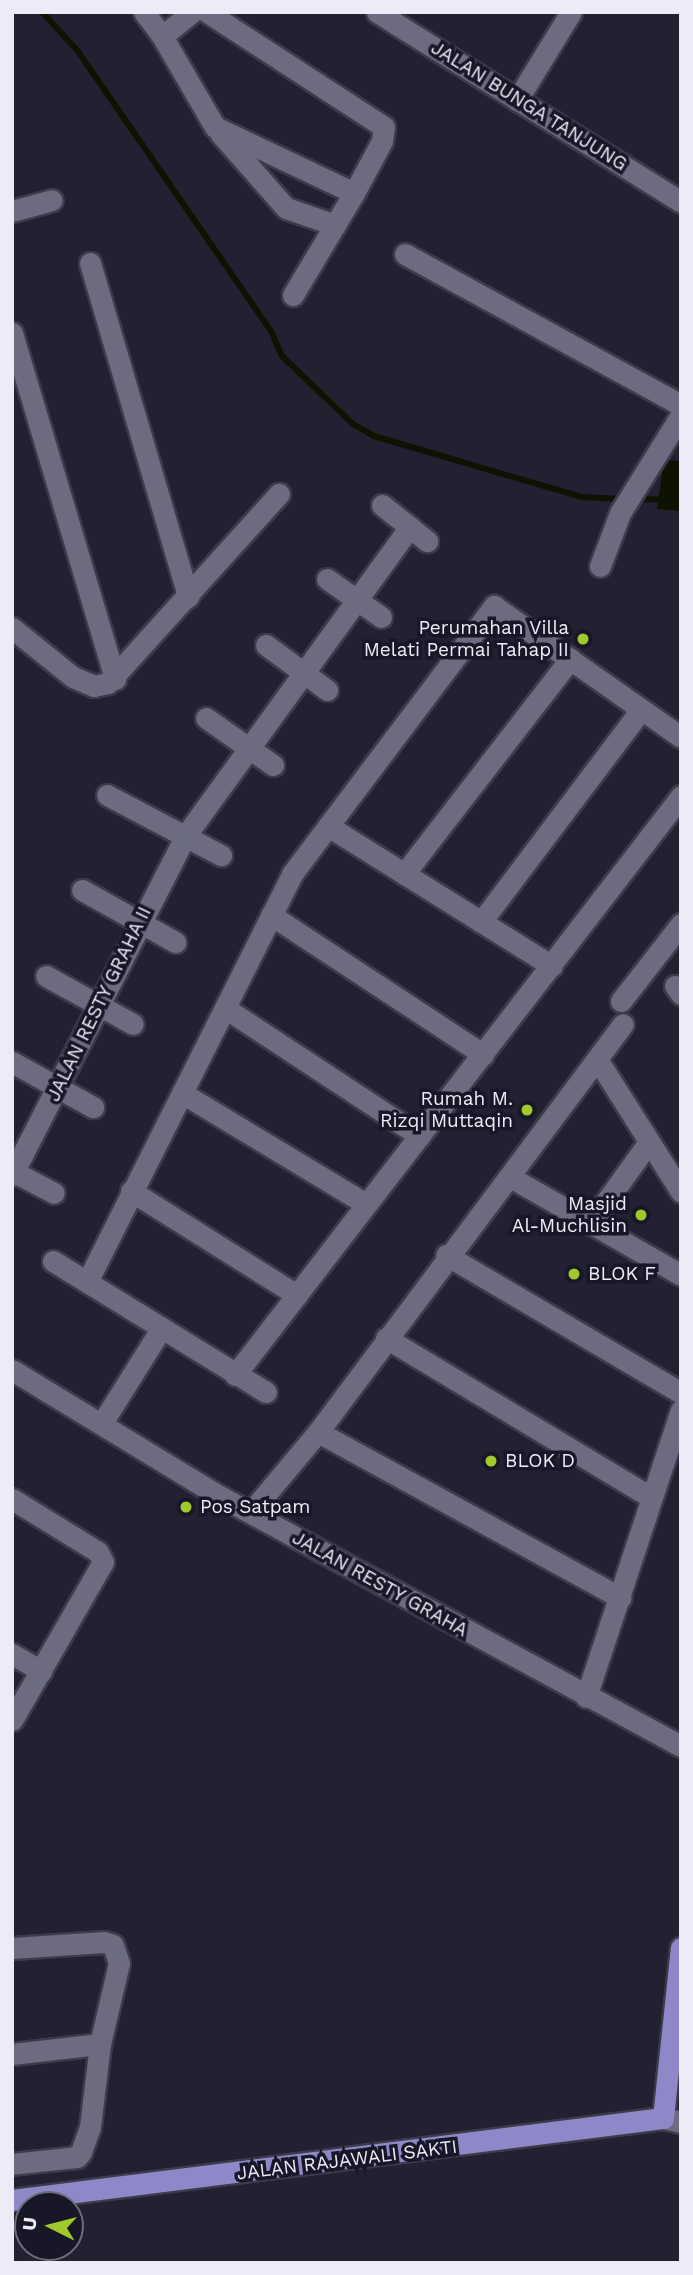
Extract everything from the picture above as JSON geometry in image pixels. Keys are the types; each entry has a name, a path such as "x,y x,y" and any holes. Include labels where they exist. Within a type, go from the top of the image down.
{"main road":[{"path":"672,2120 681,1948"},
{"name":"JALAN RAJAWALI SAKTI","path":"12,2200 672,2120"}],"street":[{"path":"144,12 162,36 215,127 286,208 335,225"},
{"path":"162,36 192,12"},
{"path":"207,12 382,124 382,141 293,295"},
{"name":"JALAN BUNGA TANJUNG","path":"377,12 681,202"},
{"path":"517,100 568,13"},
{"path":"215,127 354,192"},
{"path":"12,211 52,200"},
{"path":"405,254 681,405"},
{"path":"90,263 188,597"},
{"path":"12,333 115,679"},
{"path":"600,566 620,513 681,415"},
{"path":"12,628 74,677 94,686 115,679 279,494"},
{"path":"382,505 427,541"},
{"name":"JALAN RESTY GRAHA II","path":"13,1172 100,1005 138,922 186,835 251,750 410,527"},
{"path":"327,579 381,617"},
{"path":"87,1282 292,874 494,606 681,737"},
{"path":"266,645 327,690"},
{"path":"404,874 570,659"},
{"path":"481,922 641,710"},
{"path":"206,718 273,765"},
{"path":"107,795 221,855"},
{"path":"235,1375 364,1203 420,1136 681,796"},
{"path":"328,826 552,966"},
{"path":"82,890 175,942"},
{"path":"271,915 483,1054"},
{"path":"621,1001 681,924"},
{"path":"46,976 133,1024"},
{"path":"225,1008 420,1136"},
{"path":"251,1513 318,1432 446,1255 510,1177 623,1024"},
{"path":"597,1059 681,1192"},
{"path":"12,1062 93,1107"},
{"path":"182,1093 364,1203"},
{"path":"590,1224 649,1142"},
{"path":"13,1172 54,1193"},
{"path":"510,1177 681,1275"},
{"path":"131,1191 297,1295"},
{"path":"446,1255 681,1393"},
{"path":"53,1261 266,1392"},
{"path":"102,1423 161,1329"},
{"path":"386,1338 652,1498"},
{"name":"JALAN RESTY GRAHA","path":"12,1370 251,1513 681,1746"},
{"path":"586,1696 621,1598 652,1498 676,1449 681,1410"},
{"path":"318,1432 621,1598"},
{"path":"12,1499 103,1556 12,1720"},
{"path":"12,1654 41,1671"},
{"path":"12,1948 92,1940 113,1945 119,1963 100,2044 90,2127 81,2152 77,2157 12,2164"},
{"path":"12,2054 100,2044"}],"shaded area":[{"path":"664,460 681,461 681,511 657,509"}],"waterway":[{"path":"42,12 77,50 272,333 282,356 353,424 374,436 581,497 623,499"},
{"path":"634,499 681,500"}],"place":[{"name":"Perumahan Villa Melati Permai Tahap II","path":"583,639"},
{"name":"Rumah M. Rizqi Muttaqin","path":"527,1110"},
{"name":"Masjid Al-Muchlisin","path":"641,1215"},
{"name":"BLOK F","path":"574,1274"},
{"name":"BLOK D","path":"491,1461"},
{"name":"Pos Satpam","path":"186,1507"}]}
